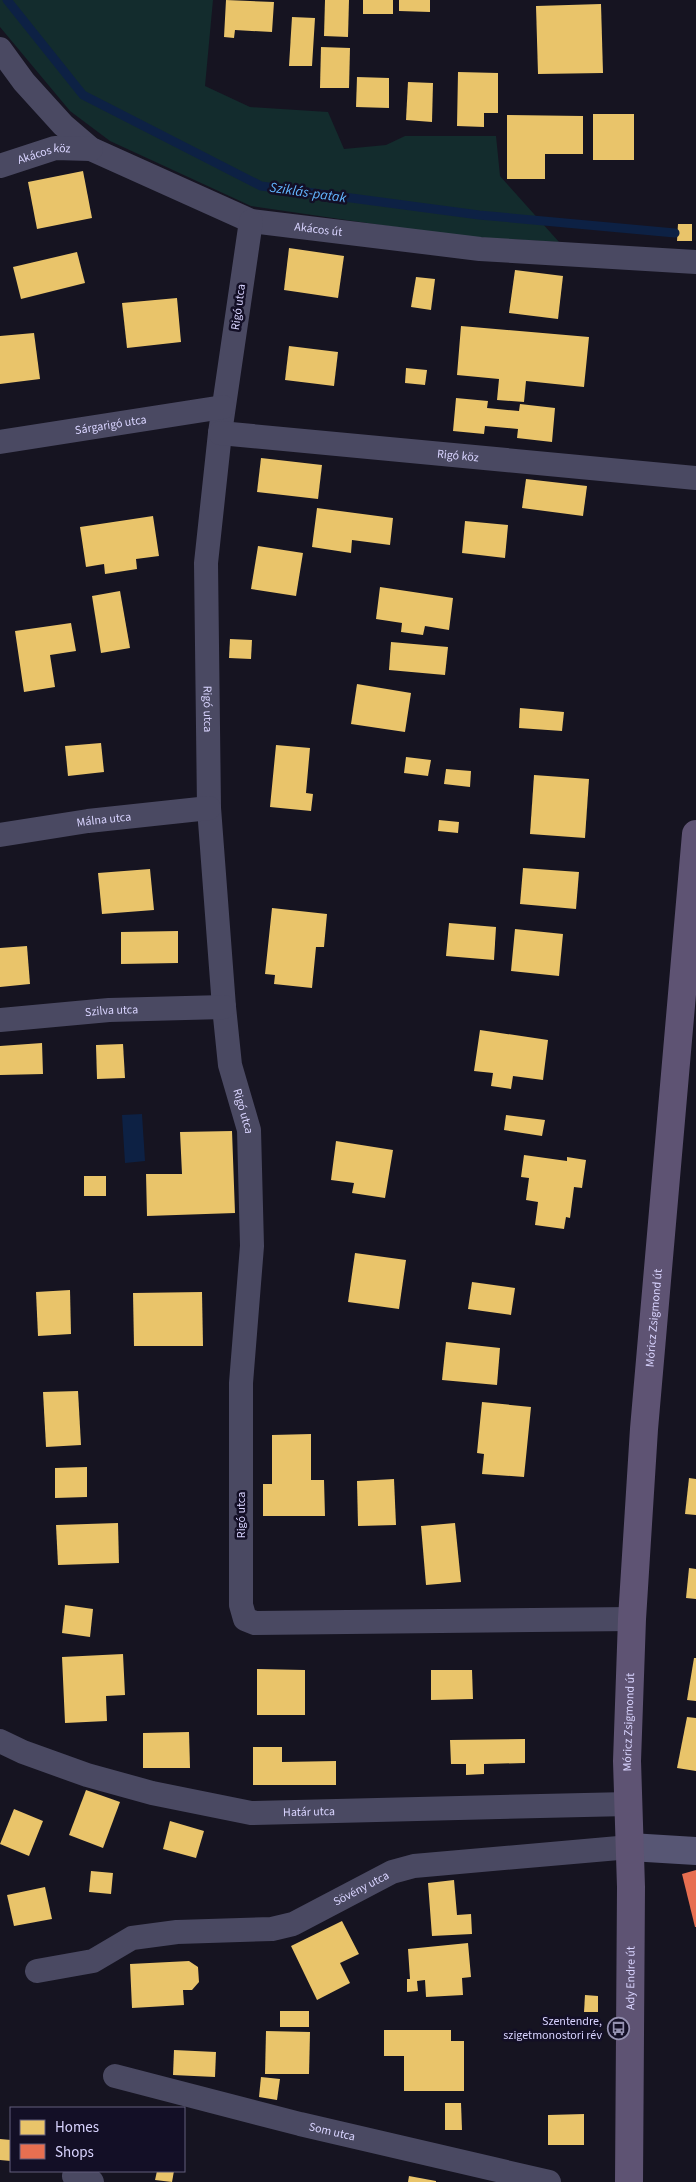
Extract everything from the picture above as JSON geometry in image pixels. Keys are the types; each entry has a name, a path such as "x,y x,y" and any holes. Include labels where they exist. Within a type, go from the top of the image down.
{"main road":[{"name":"Móricz Zsigmond út","path":"628,1804 627,1761 632,1619 644,1429 696,834"},
{"name":"Ady Endre út","path":"628,1804 630,1847 629,2182"}],"street":[{"name":"Akácos út","path":"0,49 24,82 64,125 91,149 251,221 480,249 696,262"},
{"name":"Akácos köz","path":"0,166 55,148 91,149"},
{"name":"Rigó utca","path":"251,221 223,407 206,563 209,808 224,1007 230,1065 249,1130 252,1246 242,1383 241,1605 245,1619 255,1623 632,1619"},
{"name":"Sárgarigó utca","path":"0,442 223,407"},
{"name":"Rigó köz","path":"220,433 696,478"},
{"name":"Málna utca","path":"0,835 88,821 209,808"},
{"name":"Szilva utca","path":"0,1020 109,1010 224,1007"},
{"name":"Határ utca","path":"0,1741 23,1752 96,1777 152,1793 250,1813 628,1804"},
{"name":"Sövény utca","path":"37,1971 93,1961 132,1938 176,1932 272,1929 293,1924 392,1872 414,1866 630,1847 696,1851"},
{"name":"Som utca","path":"115,2076 300,2124 549,2182"}],"green space":[{"path":"0,0 213,0 205,86 250,107 328,112 344,149 386,145 405,136 496,136 500,176 559,242 456,236 251,206 110,141 70,111 0,27"}],"water":[{"path":"142,1114 145,1161 125,1163 122,1115"}],"building: Homes":[{"path":"226,0 274,2 272,32 235,30 234,38 224,37"},
{"path":"325,0 349,0 348,37 324,36"},
{"path":"363,0 393,0 393,14 363,14"},
{"path":"399,0 430,0 430,12 399,11"},
{"path":"601,4 603,73 538,74 536,6"},
{"path":"292,17 315,18 312,66 289,66"},
{"path":"321,47 350,48 349,88 320,88"},
{"path":"458,72 498,73 498,113 484,113 484,127 457,126"},
{"path":"357,77 389,78 389,108 356,107"},
{"path":"408,82 433,83 432,122 406,120"},
{"path":"593,114 634,114 634,160 593,160"},
{"path":"507,115 583,116 583,154 545,154 545,179 507,179"},
{"path":"83,171 92,218 37,229 28,182"},
{"path":"678,224 692,224 692,241 677,241"},
{"path":"289,248 344,256 338,298 284,290"},
{"path":"77,252 85,283 21,299 13,267"},
{"path":"515,270 563,276 558,319 509,313"},
{"path":"416,277 435,279 431,310 411,307"},
{"path":"177,298 181,342 127,348 122,303"},
{"path":"461,326 589,337 584,387 526,381 524,402 497,400 499,379 457,375"},
{"path":"34,333 40,379 0,384 0,336"},
{"path":"289,346 338,352 334,386 285,380"},
{"path":"406,368 427,370 425,385 405,383"},
{"path":"456,398 488,401 487,408 519,411 520,404 555,408 552,442 517,438 518,429 485,426 484,434 453,431"},
{"path":"261,458 322,465 318,499 257,492"},
{"path":"526,479 587,486 583,516 522,508"},
{"path":"317,508 393,518 390,545 352,540 351,553 312,547"},
{"path":"153,516 159,556 136,559 137,569 105,574 104,564 86,567 80,527"},
{"path":"465,521 508,525 505,558 462,553"},
{"path":"258,546 303,553 296,596 251,589"},
{"path":"380,587 453,598 449,630 425,626 423,635 401,632 402,623 376,619"},
{"path":"120,591 130,648 101,653 92,596"},
{"path":"71,623 76,651 50,655 55,687 24,692 15,631"},
{"path":"230,639 252,640 251,659 229,658"},
{"path":"391,642 448,647 445,675 389,670"},
{"path":"357,684 411,693 405,732 351,724"},
{"path":"520,708 564,712 562,731 519,728"},
{"path":"101,743 104,772 68,776 65,746"},
{"path":"276,745 310,748 306,793 313,794 311,811 270,807"},
{"path":"406,757 431,760 428,776 404,773"},
{"path":"446,769 471,771 470,787 444,784"},
{"path":"534,775 589,779 585,838 530,834"},
{"path":"439,820 459,822 458,833 438,831"},
{"path":"523,868 579,872 576,909 520,904"},
{"path":"150,869 154,910 102,914 98,873"},
{"path":"272,908 327,914 324,947 316,947 312,988 274,984 275,975 265,974"},
{"path":"449,923 496,927 494,960 446,956"},
{"path":"515,929 563,934 559,976 511,971"},
{"path":"178,931 178,963 121,964 121,932"},
{"path":"27,946 30,984 0,987 0,948"},
{"path":"480,1030 548,1040 543,1080 513,1076 511,1089 491,1086 493,1073 474,1071"},
{"path":"42,1043 43,1074 0,1075 0,1046"},
{"path":"123,1044 125,1078 97,1079 96,1045"},
{"path":"506,1115 545,1120 542,1136 504,1130"},
{"path":"232,1131 235,1213 147,1216 146,1174 182,1174 180,1132"},
{"path":"336,1141 393,1150 385,1198 352,1193 354,1183 331,1180"},
{"path":"524,1155 567,1161 567,1157 586,1160 582,1188 574,1187 570,1218 566,1217 564,1229 535,1225 538,1202 526,1200 529,1178 521,1177"},
{"path":"84,1176 106,1176 106,1196 84,1196"},
{"path":"355,1253 406,1260 399,1309 348,1302"},
{"path":"472,1282 515,1288 511,1315 468,1309"},
{"path":"70,1290 71,1334 38,1336 36,1292"},
{"path":"202,1292 203,1346 134,1346 133,1293"},
{"path":"446,1342 500,1348 497,1385 442,1380"},
{"path":"78,1391 81,1445 46,1447 43,1392"},
{"path":"482,1402 531,1407 524,1477 482,1474 484,1454 477,1453"},
{"path":"311,1434 311,1480 324,1480 325,1516 263,1516 263,1484 272,1484 272,1435"},
{"path":"87,1467 87,1497 55,1498 55,1468"},
{"path":"689,1478 696,1479 696,1515 685,1514"},
{"path":"394,1479 396,1525 358,1526 357,1481"},
{"path":"118,1523 119,1563 58,1565 56,1525"},
{"path":"455,1523 461,1582 426,1585 421,1526"},
{"path":"689,1568 696,1569 696,1599 686,1598"},
{"path":"65,1605 93,1609 90,1637 62,1633"},
{"path":"123,1654 125,1695 106,1696 107,1721 65,1723 62,1657"},
{"path":"694,1658 696,1658 696,1701 687,1700"},
{"path":"257,1669 305,1670 305,1715 257,1715"},
{"path":"431,1670 472,1670 473,1699 431,1700"},
{"path":"687,1717 696,1718 696,1771 677,1768"},
{"path":"189,1732 190,1768 143,1768 143,1733"},
{"path":"525,1739 525,1763 484,1764 484,1774 466,1775 466,1764 451,1764 450,1740"},
{"path":"253,1747 282,1747 282,1762 336,1761 336,1785 253,1785"},
{"path":"86,1790 120,1802 103,1848 69,1835"},
{"path":"14,1809 43,1821 29,1856 0,1844"},
{"path":"170,1821 204,1831 196,1858 163,1849"},
{"path":"91,1871 113,1873 111,1894 89,1892"},
{"path":"454,1880 457,1915 471,1914 472,1934 432,1936 428,1883"},
{"path":"45,1887 52,1919 14,1926 7,1895"},
{"path":"342,1921 359,1954 340,1963 350,1983 317,2000 291,1946"},
{"path":"468,1943 471,1977 462,1978 463,1995 426,1997 425,1980 417,1981 418,1991 407,1992 407,1979 410,1979 408,1949"},
{"path":"189,1961 198,1967 199,1982 192,1990 183,1990 184,2005 132,2008 130,1964"},
{"path":"585,1995 598,1996 598,2012 584,2012"},
{"path":"280,2011 309,2011 309,2027 280,2027"},
{"path":"384,2030 451,2030 451,2041 464,2041 464,2091 404,2091 404,2056 384,2056"},
{"path":"266,2031 310,2032 309,2074 265,2074"},
{"path":"174,2050 216,2052 215,2077 173,2075"},
{"path":"261,2077 280,2079 277,2100 259,2097"},
{"path":"445,2103 461,2103 462,2130 445,2130"},
{"path":"584,2114 584,2145 548,2145 548,2115"},
{"path":"0,2139 10,2140 10,2161 0,2160"},
{"path":"157,2172 174,2172 172,2182 155,2180"},
{"path":"409,2176 436,2181 436,2182 408,2182"}],"building: Shops":[{"path":"696,1870 696,1927 695,1927 682,1874"}],"waterway":[{"name":"Sziklás-patak","path":"7,0 83,95 261,186 479,215 675,233"}],"place":[{"name":"Szentendre, szigetmonostori rév","path":"618,2028"}]}
